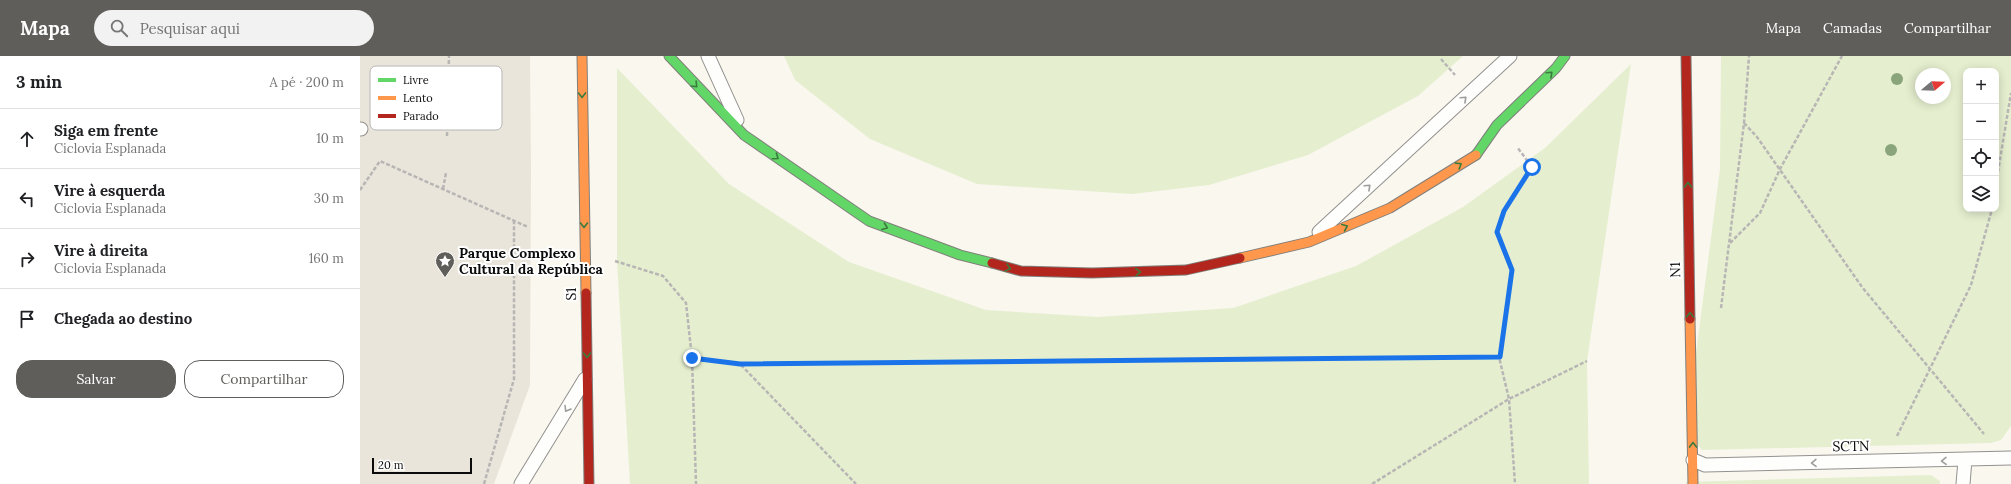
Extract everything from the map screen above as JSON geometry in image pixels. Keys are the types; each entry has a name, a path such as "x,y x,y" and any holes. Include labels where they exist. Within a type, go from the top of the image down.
{"highway":[{"name":"S1","path":"582,56 589,484"},
{"path":"669,56 744,135 869,221 960,256 1021,271 1092,273 1186,270 1309,242 1390,208 1477,154 1497,125 1556,68 1565,56"},
{"name":"N1","path":"1686,56 1693,484"}],"lane":[{"path":"708,56 744,135"},
{"path":"1309,242 1510,56"},
{"path":"521,484 587,375"},
{"name":"SCTN","path":"1693,460 1705,464 2011,458"},
{"path":"1963,484 1965,460"}],"path":[{"path":"449,56 449,66"},
{"path":"1720,311 1744,123 1749,56"},
{"path":"1729,243 1760,213 1780,169 1842,56"},
{"path":"1997,176 2011,93"},
{"path":"1744,123 1757,137 1862,287 1987,437"},
{"path":"447,130 447,136"},
{"path":"1515,484 1509,399 1500,357 1512,270 1497,232 1504,211 1532,167 1524,155"},
{"path":"360,190 380,161 528,227"},
{"path":"443,189 446,173"},
{"path":"1896,438 1971,285 1991,212"},
{"path":"484,484 514,379 514,220"},
{"path":"584,245 617,262 663,276 686,303 692,358 696,484"},
{"path":"692,358 740,364 1500,357"},
{"path":"1372,484 1509,399 1587,361"},
{"path":"740,364 856,484"}],"green space":[{"path":"784,56 1463,56 1418,96 1308,155 1209,185 1132,194 977,184 870,139 795,80"},
{"path":"1721,56 2011,56 2011,426 2001,440 1991,443 1702,450 1686,430 1720,169"},
{"path":"1631,64 1587,361 1589,484 630,484 617,262 617,68 729,184 849,262 986,310 1098,317 1233,308 1356,266 1463,207 1545,148"},
{"path":"1931,475 1940,481 1940,484 1686,484 1686,482"}],"shaded area":[{"name":"Parque Complexo Cultural da República","path":"360,56 530,56 530,385 494,484 360,484"}],"traffic: fast":[{"path":"669,56 744,135 869,221 960,255 992,263"},
{"path":"1476,155 1497,125 1556,68 1565,56"}],"traffic: slow":[{"path":"582,56 586,293"},
{"path":"1240,258 1309,242 1390,208 1476,155"},
{"path":"1690,319 1693,484"}],"traffic: jam":[{"path":"1686,56 1690,319"},
{"path":"992,263 1021,271 1092,273 1186,270 1240,258"},
{"path":"586,293 589,484"}],"place":[{"name":"Parque Complexo Cultural da República","path":"445,278"}],"route":[{"path":"692,358 740,364 1500,357 1512,270 1497,232 1504,211 1532,167"}]}
